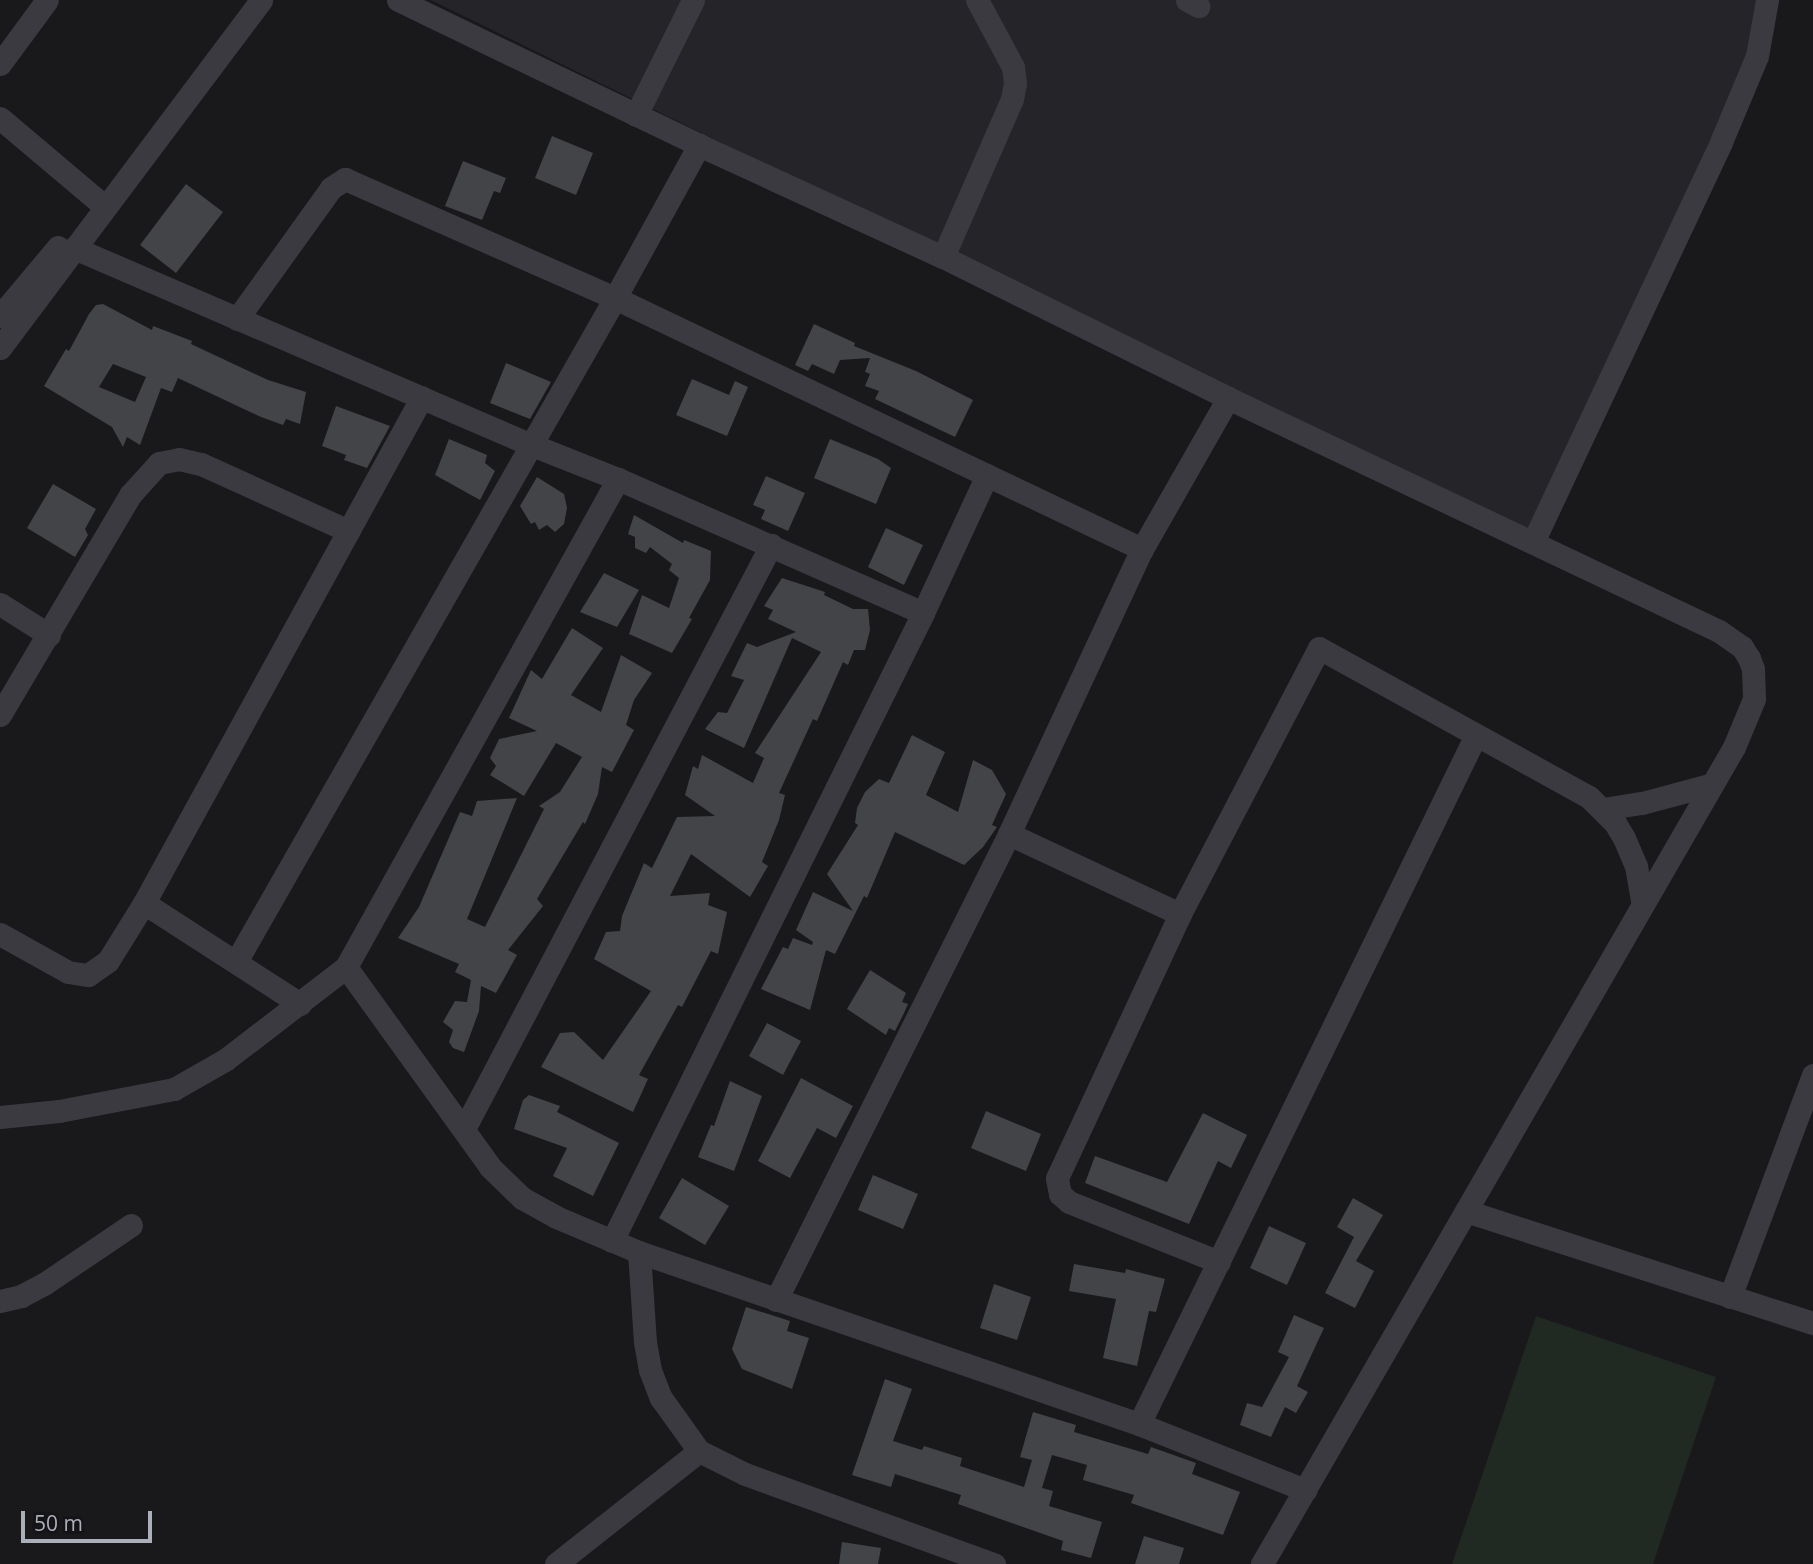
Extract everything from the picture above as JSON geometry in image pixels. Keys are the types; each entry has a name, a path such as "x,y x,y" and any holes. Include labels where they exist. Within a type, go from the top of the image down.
{"street":[{"path":"0,64 47,0"},
{"path":"4,303 97,200 247,0"},
{"path":"0,348 261,0"},
{"path":"398,0 699,145 943,257 1228,398 1720,631 1742,647 1754,669 1754,699 1734,747 1262,1564"},
{"path":"636,115 693,0"},
{"path":"943,257 1012,99 1015,83 1013,67 977,0"},
{"path":"1533,542 1721,142 1757,56 1767,0"},
{"path":"0,118 97,200"},
{"path":"237,960 532,445 699,145"},
{"path":"237,319 331,188 345,179 615,298 1142,549"},
{"path":"74,248 532,445 618,479 923,613"},
{"path":"0,934 68,972 88,975 108,961 144,903 422,397"},
{"path":"776,1300 1009,834 1142,549 1228,398"},
{"path":"0,715 130,495 159,463 179,459 201,464 349,531"},
{"path":"612,1241 923,613 987,475"},
{"path":"0,1117 59,1111 174,1089 225,1060 346,967 618,479"},
{"path":"464,1129 771,545"},
{"path":"0,604 49,635"},
{"path":"1220,1262 1069,1202 1056,1187 1060,1168 1180,914 1319,648 1576,789 1603,809 1615,823 1630,852 1643,901"},
{"path":"1139,1424 1476,735"},
{"path":"1603,809 1653,801 1713,784"},
{"path":"1009,834 1180,914"},
{"path":"144,903 237,960 300,1004"},
{"path":"346,967 490,1167 522,1198 556,1217 639,1252 1139,1424 1304,1490"},
{"path":"1730,1297 1809,1099 1813,1075"},
{"path":"1466,1212 1813,1323"},
{"path":"0,1301 21,1296 44,1284 131,1225"},
{"path":"639,1252 643,1322 650,1370 661,1398 699,1451 745,1474 994,1564"},
{"path":"555,1564 699,1451"}],"shaded area":[{"path":"431,0 1761,0 1757,56 1533,542"},
{"path":"1536,1316 1716,1377 1653,1564 1452,1564"}],"building":[{"path":"552,136 593,153 576,195 535,178"},
{"path":"463,161 506,178 500,193 494,191 482,220 445,206"},
{"path":"186,184 223,212 176,273 140,245"},
{"path":"103,304 152,330 153,326 192,341 191,344 268,380 306,392 300,424 286,419 283,425 261,417 178,378 172,392 161,388 140,445 127,437 123,447 112,427 44,386 66,349 69,351 96,305","holes":["113,364 146,377 135,402 99,387"]},
{"path":"814,324 855,343 854,346 916,371 973,400 955,437 875,399 879,391 865,386 870,374 865,372 870,358 840,360 834,374 812,364 808,371 795,365"},
{"path":"506,363 551,382 530,419 490,403"},
{"path":"692,379 729,395 735,381 748,387 727,436 676,415"},
{"path":"336,406 390,426 367,468 344,460 346,455 322,446"},
{"path":"449,439 487,455 485,463 495,471 480,500 435,475"},
{"path":"830,439 878,459 891,468 876,504 814,478"},
{"path":"766,476 805,493 788,531 761,519 765,510 753,505"},
{"path":"537,477 564,494 567,508 564,524 555,532 547,525 539,530 535,522 531,524 520,506"},
{"path":"53,484 96,509 85,529 88,535 75,557 27,528"},
{"path":"634,515 683,543 684,540 711,551 710,580 672,653 629,634 642,595 669,608 679,578 669,570 672,564 650,547 646,553 635,548 635,537 628,534"},
{"path":"886,528 923,545 904,585 868,567"},
{"path":"604,573 639,590 617,627 580,612"},
{"path":"782,578 825,592 824,595 853,609 868,609 870,630 865,650 854,650 848,665 843,662 817,721 813,719 779,793 785,795 779,820 762,862 768,866 750,897 691,854 670,896 710,893 708,905 727,912 718,954 711,951 682,1007 678,1005 639,1075 648,1079 633,1112 541,1067 560,1033 574,1032 603,1060 651,991 594,959 606,932 620,931 622,916 644,863 652,868 677,817 715,816 685,795 693,766 698,769 702,755 753,783 764,758 755,753 821,652 792,638 744,748 705,729 718,712 727,713 744,680 731,676 747,643 757,647 796,632 768,619 773,610 764,606"},
{"path":"572,628 603,648 571,695 601,712 621,655 652,673 634,700 626,725 634,730 612,772 602,767 598,794 585,824 583,822 537,899 543,906 508,950 517,955 496,993 481,986 479,1011 464,1052 453,1048 449,1042 453,1030 443,1022 455,1001 467,1002 471,980 455,972 459,964 398,938 419,907 460,812 472,816 477,801 517,798 467,919 485,927 544,809 539,806 560,792 582,757 556,743 524,796 490,775 496,766 490,758 499,739 537,731 509,718 531,670 542,679"},
{"path":"912,735 945,752 926,795 958,812 973,760 992,770 1006,794 992,825 997,827 983,847 964,865 895,832 867,898 864,896 835,954 826,950 810,1010 761,989 783,947 788,949 793,938 812,945 813,942 796,930 813,892 853,911 827,874 858,825 855,823 857,808 865,792 879,779 889,783"},
{"path":"870,970 906,993 902,1002 908,1004 904,1013 895,1031 889,1028 886,1035 847,1009"},
{"path":"767,1023 801,1041 783,1075 749,1056"},
{"path":"801,1078 853,1106 836,1138 817,1128 790,1178 758,1161"},
{"path":"730,1081 762,1096 734,1171 698,1157 711,1125 714,1126"},
{"path":"529,1095 560,1106 557,1112 619,1143 593,1196 553,1176 567,1148 514,1129 523,1100"},
{"path":"986,1111 1041,1134 1026,1171 971,1148"},
{"path":"1203,1113 1247,1135 1231,1168 1218,1161 1189,1224 1085,1183 1095,1156 1167,1182"},
{"path":"873,1175 918,1194 903,1229 858,1210"},
{"path":"682,1178 729,1206 705,1245 659,1218"},
{"path":"1353,1198 1383,1215 1356,1261 1374,1271 1355,1308 1325,1293 1354,1237 1337,1227"},
{"path":"1269,1226 1306,1243 1287,1285 1250,1268"},
{"path":"1074,1264 1125,1273 1126,1269 1165,1279 1156,1312 1149,1311 1137,1366 1103,1358 1116,1299 1069,1291"},
{"path":"994,1284 1031,1297 1017,1340 980,1328"},
{"path":"746,1307 790,1321 787,1331 809,1338 792,1389 742,1369 732,1349"},
{"path":"1294,1315 1324,1328 1297,1386 1308,1392 1296,1413 1285,1407 1271,1437 1240,1425 1247,1403 1262,1407 1289,1357 1278,1352"},
{"path":"885,1379 912,1389 893,1441 922,1450 924,1446 962,1458 960,1466 1024,1487 1032,1460 1020,1457 1033,1412 1076,1425 1074,1432 1148,1454 1151,1447 1196,1463 1192,1474 1240,1492 1223,1535 1131,1503 1134,1495 1083,1480 1087,1465 1052,1455 1042,1488 1053,1491 1049,1506 1102,1522 1091,1558 1061,1550 1063,1541 958,1504 961,1495 895,1474 891,1487 852,1475"},
{"path":"1144,1536 1184,1548 1179,1564 1135,1564"},
{"path":"842,1542 881,1548 878,1564 839,1564"}]}
